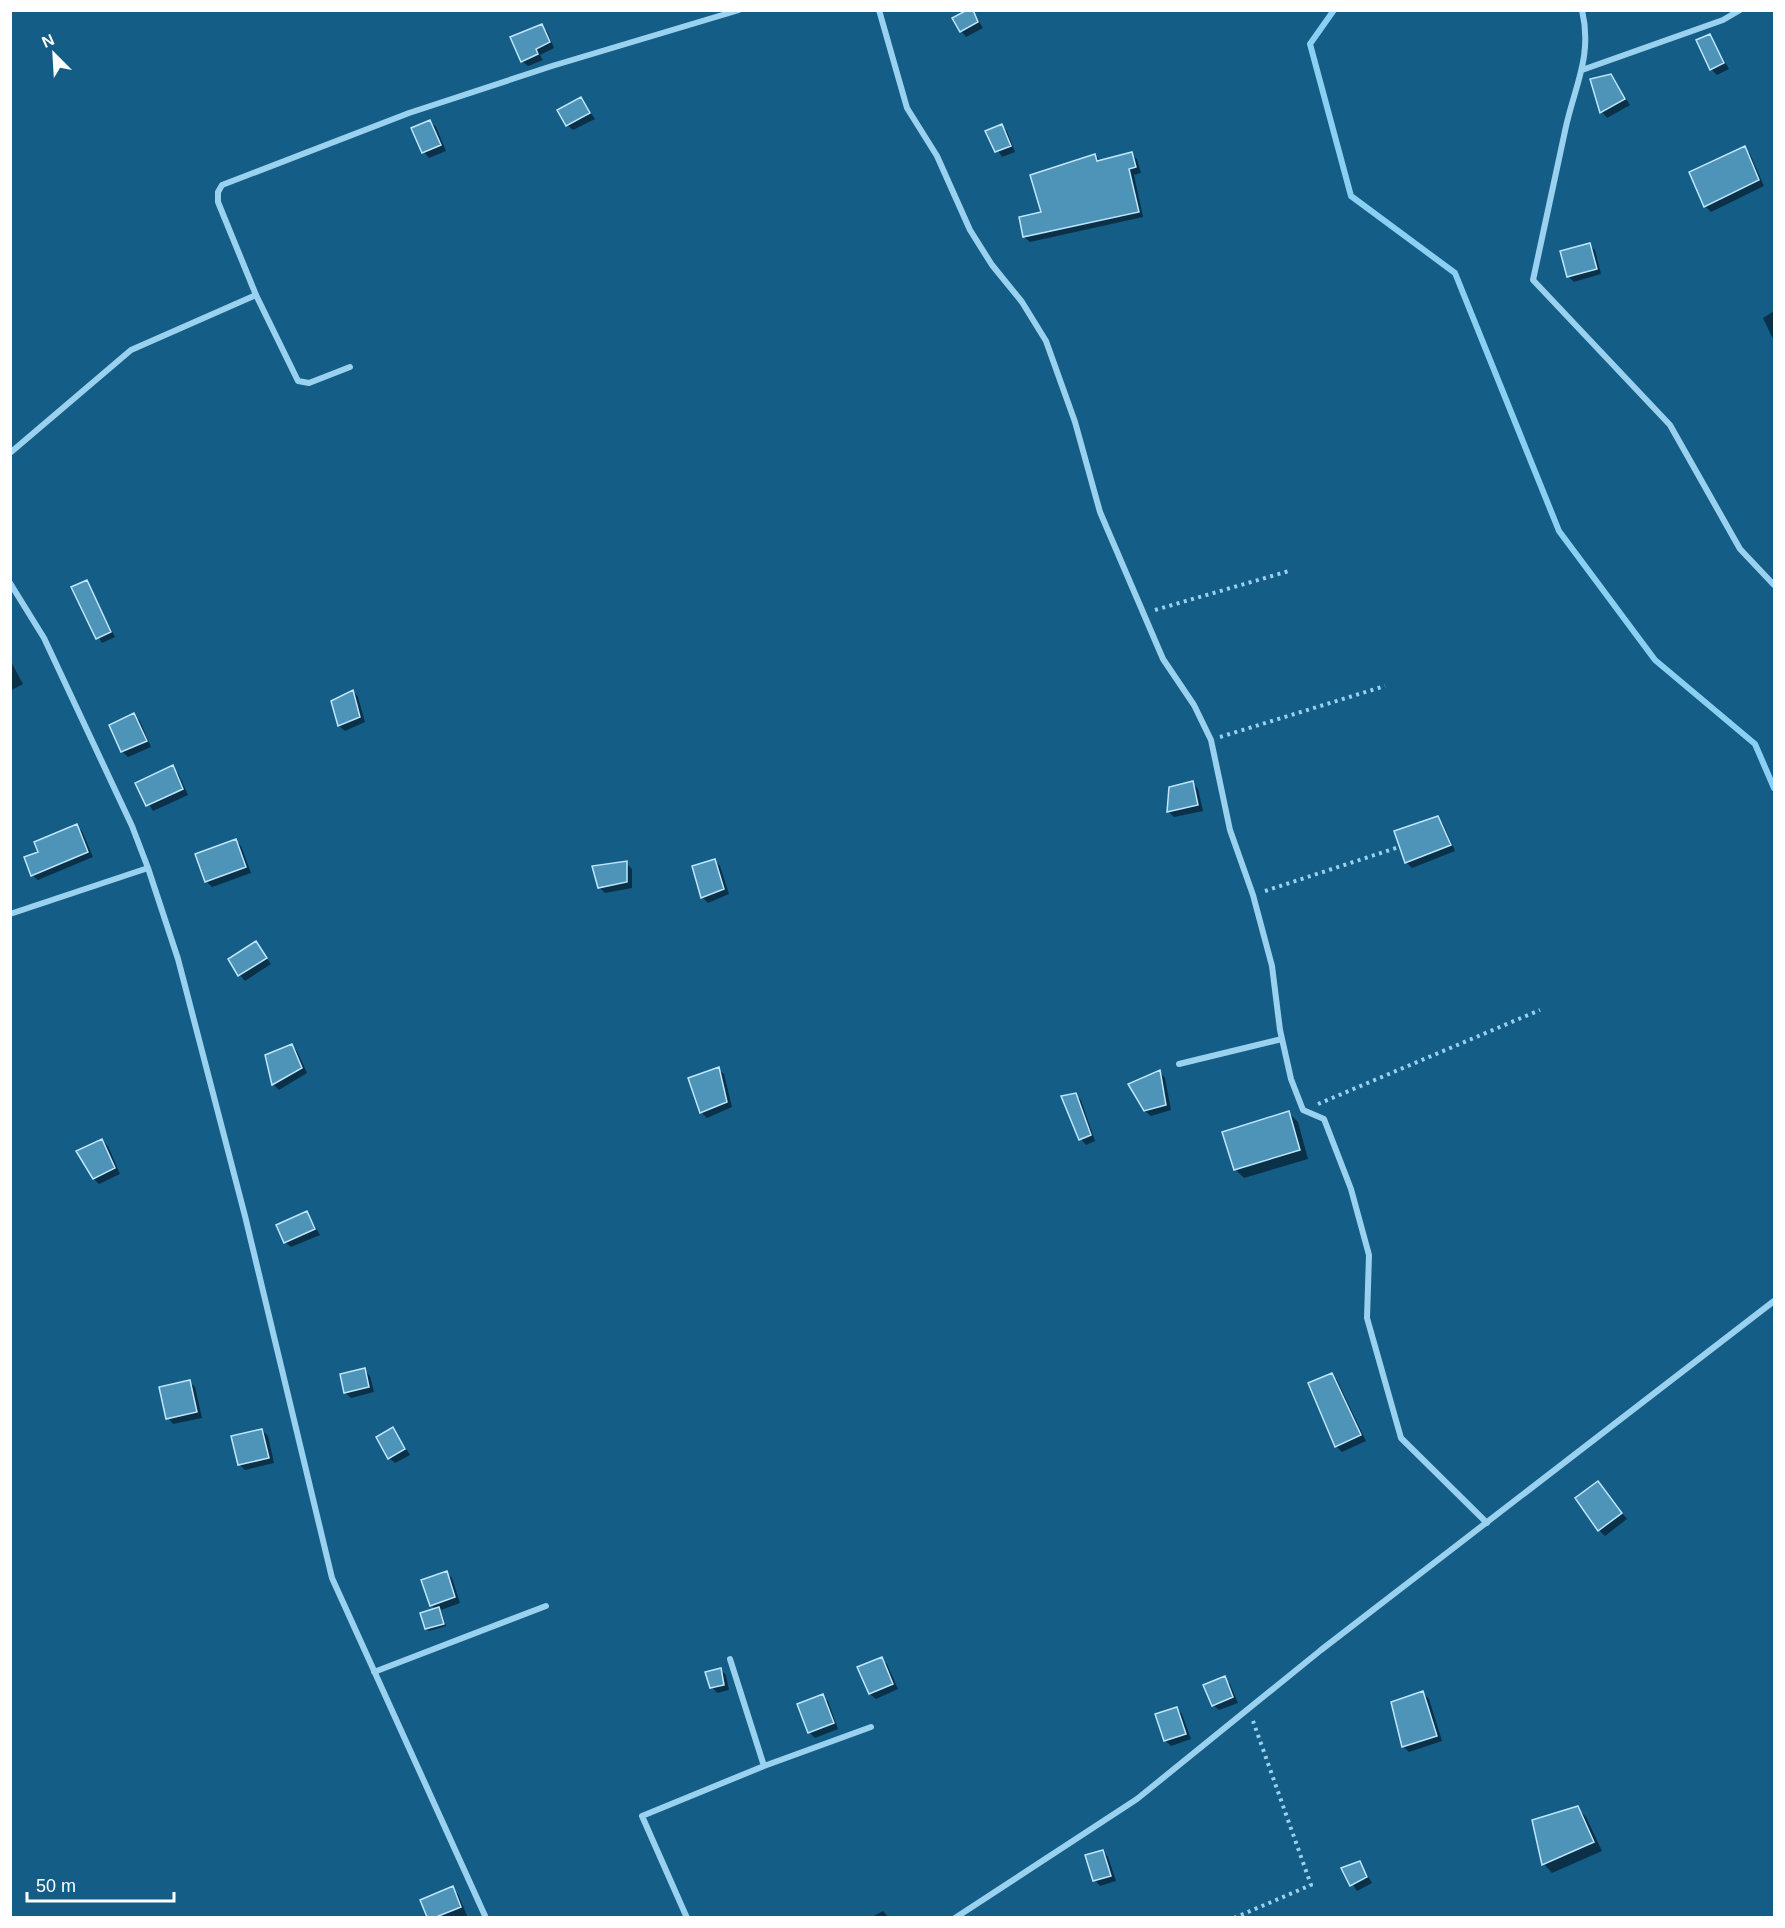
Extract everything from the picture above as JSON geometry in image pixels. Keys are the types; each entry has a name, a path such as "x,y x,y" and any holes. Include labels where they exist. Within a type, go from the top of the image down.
{"street":[{"path":"350,367 309,383 298,381 256,295 218,202 218,192 222,184 409,113 552,66 739,10"},
{"path":"879,10 908,108 937,156 970,230 992,265 1022,302 1046,340 1075,422 1100,512 1163,659 1194,705 1211,740 1230,830 1253,895 1272,966 1290,1079 1303,1110 1324,1119 1351,1189 1369,1255 1367,1318 1401,1438 1487,1523"},
{"path":"1582,10 1587,34 1582,70 1565,128 1533,280 1670,425 1740,549 1774,585"},
{"path":"1582,70 1723,20 1740,10"},
{"path":"10,453 131,350 256,295"},
{"path":"10,584 44,638 132,826 148,868 178,959 245,1216 332,1578 486,1917"},
{"path":"10,914 148,868"},
{"path":"1179,1064 1282,1039"},
{"path":"955,1917 1137,1799 1249,1709 1774,1301"},
{"path":"374,1672 546,1606"},
{"path":"730,1659 764,1766"},
{"path":"687,1917 642,1816 764,1766 871,1727"}],"path":[{"path":"1143,613 1288,571"},
{"path":"1211,740 1385,686"},
{"path":"1253,895 1400,848"},
{"path":"1303,1110 1540,1010"},
{"path":"1234,1917 1311,1885 1249,1709"}],"building":[{"path":"967,10 973,10 978,22 960,32 952,18"},
{"path":"542,24 550,42 536,49 538,54 521,62 510,37"},
{"path":"1710,34 1724,63 1710,70 1696,40"},
{"path":"1611,74 1625,99 1600,113 1590,79"},
{"path":"581,97 590,113 566,126 557,110"},
{"path":"430,120 441,145 422,153 411,128"},
{"path":"1002,124 1011,146 995,152 985,131"},
{"path":"1745,146 1759,180 1704,207 1689,172"},
{"path":"1132,152 1136,167 1129,169 1139,212 1023,237 1019,217 1041,212 1030,175 1095,154 1097,161"},
{"path":"1590,243 1597,269 1567,277 1560,251"},
{"path":"87,580 111,632 96,639 71,587"},
{"path":"353,690 360,717 338,726 331,701"},
{"path":"134,713 147,741 121,752 109,725"},
{"path":"173,765 183,789 146,806 135,783"},
{"path":"1193,781 1198,805 1167,812 1169,787"},
{"path":"1438,816 1451,845 1405,863 1394,831"},
{"path":"77,824 88,852 31,876 24,857 38,852 34,842"},
{"path":"236,839 246,867 205,882 195,854"},
{"path":"715,859 724,889 701,898 692,866"},
{"path":"627,861 627,882 598,888 592,866"},
{"path":"256,941 267,958 238,976 228,959"},
{"path":"292,1044 302,1068 272,1085 265,1055"},
{"path":"719,1067 727,1102 700,1113 688,1078"},
{"path":"1160,1070 1166,1105 1144,1111 1128,1084"},
{"path":"1076,1093 1091,1135 1079,1140 1061,1096"},
{"path":"1289,1111 1300,1150 1234,1170 1222,1132"},
{"path":"102,1139 115,1168 93,1179 76,1151"},
{"path":"307,1211 315,1229 284,1243 276,1225"},
{"path":"365,1368 369,1387 344,1393 340,1374"},
{"path":"1332,1373 1361,1435 1335,1447 1308,1383"},
{"path":"190,1380 197,1412 166,1419 159,1387"},
{"path":"393,1427 405,1449 388,1459 376,1437"},
{"path":"262,1429 269,1458 238,1465 231,1436"},
{"path":"1598,1481 1622,1513 1598,1531 1575,1498"},
{"path":"447,1571 455,1597 430,1606 421,1580"},
{"path":"439,1607 444,1624 425,1629 420,1613"},
{"path":"882,1657 893,1684 869,1694 857,1667"},
{"path":"721,1668 724,1685 710,1688 705,1672"},
{"path":"1225,1676 1233,1697 1212,1706 1203,1685"},
{"path":"1423,1691 1437,1736 1402,1747 1391,1702"},
{"path":"823,1694 834,1723 808,1733 797,1704"},
{"path":"1177,1707 1186,1734 1164,1741 1155,1714"},
{"path":"1578,1806 1594,1842 1542,1865 1532,1820"},
{"path":"1103,1850 1111,1876 1093,1881 1085,1855"},
{"path":"1360,1861 1367,1877 1350,1886 1341,1868"},
{"path":"453,1886 461,1907 436,1917 427,1917 420,1900"}],"waterway":[{"path":"1334,10 1310,44 1351,196 1455,273 1559,531 1655,660 1755,744 1774,788"}]}
